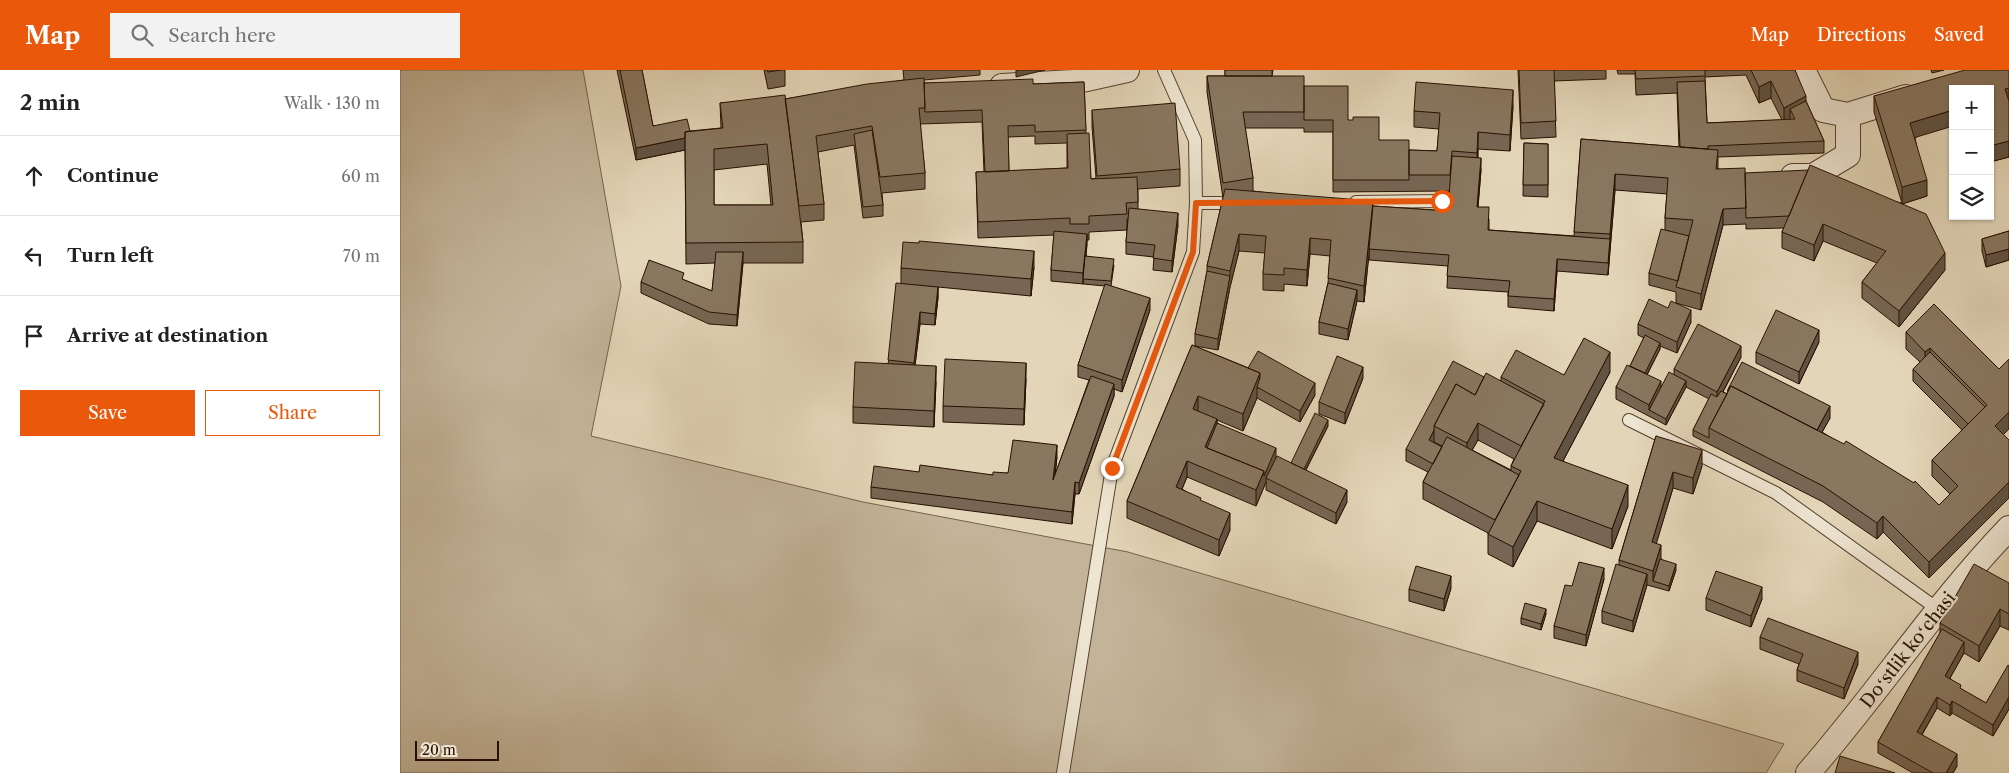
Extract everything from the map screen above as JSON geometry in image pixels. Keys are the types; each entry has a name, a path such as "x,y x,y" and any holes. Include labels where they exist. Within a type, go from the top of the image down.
{"street":[{"path":"984,86 1073,82 1127,70"},
{"path":"1803,70 1823,110 1848,115 1931,90"},
{"path":"1776,176 1813,176 1848,155 1848,115"},
{"name":"Doʻstlik koʻchasi","path":"1808,773 1846,730 1975,564 2009,528"}],"lane":[{"path":"1063,773 1112,468 1193,252 1196,203 1195,140 1164,70"},
{"path":"1344,202 1442,201"},
{"path":"1196,203 1255,203"},
{"path":"1629,420 1776,493 1939,610"}],"shaded area":[{"path":"400,70 583,70 621,286 591,436 863,502 1128,552 1784,744 1766,773 400,773"}],"building":[{"path":"620,70 642,70 653,126 687,119 690,131 685,132 685,138 636,148"},
{"path":"1225,70 1272,70 1272,76 1225,76"},
{"path":"1519,70 1554,70 1556,121 1521,123"},
{"path":"1635,70 1705,70 1705,76 1636,79"},
{"path":"1751,70 1795,70 1806,96 1784,108 1771,81 1759,87"},
{"path":"1965,70 2009,70 2009,88 2005,89 2009,101 2009,141 1994,145 1994,85 1949,85 1949,111 1910,123 1927,180 1902,187 1874,96"},
{"path":"1207,76 1304,76 1304,112 1243,112 1253,178 1223,183"},
{"path":"924,78 925,108 919,108 925,173 880,177 872,126 816,136 824,204 799,206 785,99 867,84"},
{"path":"1033,79 1033,84 1084,82 1086,130 1035,132 1035,125 1008,126 1009,171 985,172 982,110 925,112 924,83"},
{"path":"1705,81 1707,123 1795,119 1790,109 1806,101 1824,141 1708,146 1708,149 1680,147 1677,82"},
{"path":"1416,82 1513,90 1510,135 1478,132 1477,153 1452,151 1450,175 1409,175 1409,150 1437,151 1440,113 1414,111"},
{"path":"1304,86 1348,86 1348,120 1353,120 1353,117 1379,117 1379,140 1409,140 1409,180 1333,180 1333,120 1304,120"},
{"path":"785,95 803,242 686,243 685,132 723,128 720,103","holes":["767,144 773,205 714,205 714,149"]},
{"path":"1175,103 1180,169 1097,176 1092,110"},
{"path":"872,130 883,205 863,207 854,134"},
{"path":"1089,133 1091,179 1137,177 1138,202 1126,203 1127,214 1089,216 1089,224 1070,224 1070,218 978,222 976,172 1068,168 1067,134"},
{"path":"1581,139 1718,150 1716,169 1745,168 1746,208 1723,209 1701,294 1676,287 1693,220 1665,218 1668,178 1615,174 1610,234 1574,232"},
{"path":"1524,143 1548,144 1548,185 1523,185"},
{"path":"1452,156 1481,158 1477,207 1489,207 1488,230 1610,239 1608,263 1557,259 1554,299 1508,296 1510,281 1447,276 1449,255 1369,249 1373,206 1448,211"},
{"path":"1810,165 1926,214 1945,253 1899,311 1862,282 1886,251 1823,224 1814,245 1782,232"},
{"path":"1808,170 1789,216 1746,218 1745,173"},
{"path":"1225,189 1373,201 1364,286 1328,278 1331,240 1310,238 1307,270 1284,268 1284,275 1263,274 1266,236 1239,234 1230,271 1207,266"},
{"path":"1129,208 1178,213 1172,261 1153,258 1155,245 1126,242"},
{"path":"1661,229 1689,236 1678,281 1649,273"},
{"path":"1054,231 1087,234 1083,273 1051,270"},
{"path":"2009,231 2009,249 1986,255 1982,239"},
{"path":"919,241 1034,251 1031,279 901,268 903,242 919,243"},
{"path":"716,252 743,252 737,315 709,312 641,282 649,260 684,273 682,279 712,291"},
{"path":"1085,256 1114,259 1111,281 1083,279"},
{"path":"1207,271 1230,276 1218,339 1195,334"},
{"path":"896,283 938,287 935,314 920,312 914,363 888,360"},
{"path":"1328,283 1357,290 1348,329 1319,322"},
{"path":"1105,284 1150,298 1122,380 1078,365"},
{"path":"1649,299 1668,308 1671,301 1691,310 1677,342 1638,324"},
{"path":"1934,304 1999,369 2009,359 2009,412 1995,426 2009,440 2009,482 1929,562 1883,516 1877,523 1823,486 1709,428 1731,386 1844,444 1846,441 1914,483 1915,481 1939,505 1958,486 1932,460 1987,405 1930,348 1925,352 1906,332"},
{"path":"1776,310 1819,330 1799,372 1756,352"},
{"path":"1698,324 1741,346 1717,392 1674,369"},
{"path":"1645,335 1660,343 1645,373 1630,366"},
{"path":"1584,338 1610,352 1554,458 1628,485 1612,529 1537,501 1513,547 1488,534 1521,471 1511,466 1545,401 1501,377 1516,350 1564,375"},
{"path":"1192,345 1260,373 1243,414 1198,396 1193,409 1217,419 1205,447 1264,471 1256,490 1187,461 1176,487 1230,513 1219,540 1127,501"},
{"path":"1258,351 1315,383 1300,411 1257,387 1260,373 1248,368"},
{"path":"1930,352 1985,407 1968,424 1913,369"},
{"path":"1337,356 1363,367 1345,413 1319,402"},
{"path":"945,359 1026,363 1024,409 943,406"},
{"path":"1453,361 1484,377 1475,395 1456,384 1434,426 1429,440 1442,447 1433,464 1406,449"},
{"path":"855,362 936,366 934,411 853,407"},
{"path":"1742,362 1830,406 1817,430 1731,386 1728,389"},
{"path":"1627,365 1661,381 1649,405 1616,387"},
{"path":"1669,372 1686,381 1666,419 1649,410"},
{"path":"1486,373 1544,404 1521,446 1478,423 1467,443 1434,426 1456,384 1475,395"},
{"path":"1091,376 1114,384 1079,483 1075,482 1072,512 871,487 874,466 919,472 920,465 993,475 993,472 1008,473 1013,440 1057,445 1053,480"},
{"path":"1721,391 1727,394 1709,428 1709,438 1693,430 1711,394 1717,397"},
{"path":"1315,413 1328,420 1304,469 1291,463"},
{"path":"1217,423 1276,448 1264,476 1264,471 1207,448"},
{"path":"1656,436 1702,450 1693,478 1673,472 1652,542 1661,545 1653,571 1619,560"},
{"path":"1447,437 1519,475 1495,520 1423,482"},
{"path":"1277,456 1347,490 1336,513 1266,478"},
{"path":"1660,559 1676,564 1669,586 1653,581"},
{"path":"1579,562 1604,568 1586,635 1554,626 1565,585 1572,586"},
{"path":"1616,564 1647,574 1633,621 1602,611"},
{"path":"1974,564 2009,583 2009,614 2000,609 1979,646 1940,623"},
{"path":"1416,566 1451,576 1444,599 1409,589"},
{"path":"1716,571 1762,587 1751,616 1706,598"},
{"path":"1525,603 1546,609 1541,624 1521,618"},
{"path":"1768,618 1858,652 1844,688 1797,670 1803,654 1760,637"},
{"path":"1942,629 1964,642 1945,676 1961,685 1960,688 1986,703 2008,665 2009,697 1993,725 1952,701 1950,705 1937,697 1917,732 1957,754 1946,773 1933,773 1878,742"},
{"path":"1840,756 1895,773 1835,773"}],"route":[{"path":"1112,468 1193,252 1196,203 1442,201"}]}
